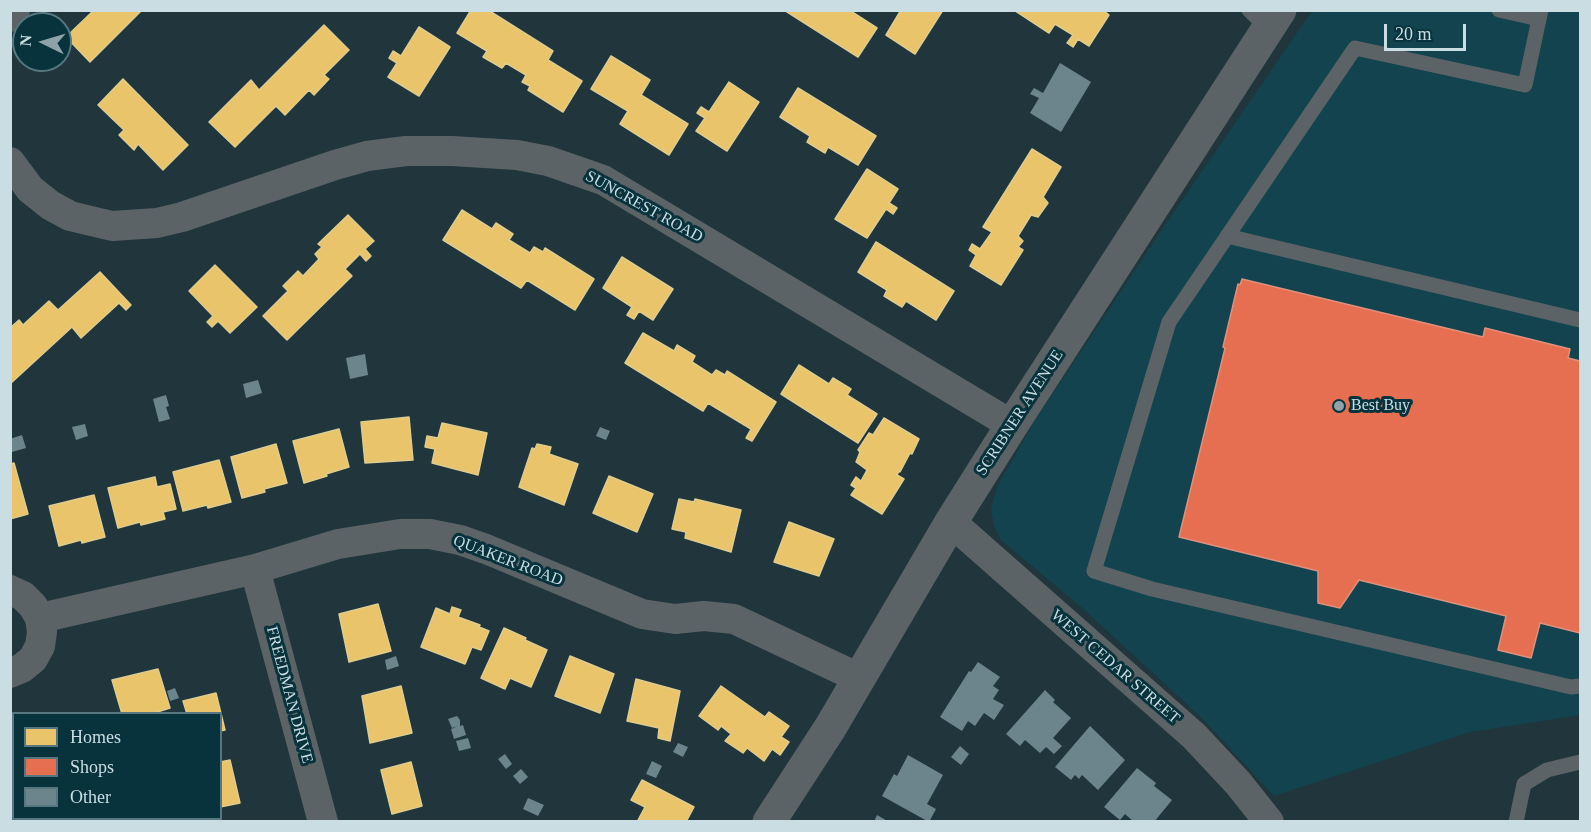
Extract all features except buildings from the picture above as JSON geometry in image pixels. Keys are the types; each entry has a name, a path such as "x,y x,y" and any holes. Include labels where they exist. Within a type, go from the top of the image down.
{"street":[{"path":"10,17 15,10"},
{"name":"SCRIBNER AVENUE","path":"769,822 859,678 951,522 1266,16"},
{"name":"SUNCREST ROAD","path":"10,162 30,189 50,206 70,216 93,223 132,226 182,217 367,156 406,151 469,151 517,155 548,161 603,180 1012,425"},
{"name":"WEST CEDAR STREET","path":"951,522 1194,736 1238,783 1269,822"},
{"name":"QUAKER ROAD","path":"40,618 255,569 338,544 400,534 430,534 460,540 486,549 642,614 675,619 704,616 734,619 859,678"},
{"name":"FREEDMAN DRIVE","path":"255,569 323,822"},
{"path":"10,590 23,596 33,606 40,618 42,632 40,646 33,659 10,674"}],"lane":[{"path":"1499,10 1540,15 1525,85 1355,48 1169,322 1094,571 1152,589 1571,687 1581,686"},
{"path":"1227,236 1581,320"},
{"path":"1516,822 1524,784 1547,770 1581,762"}],"shaded area":[{"path":"1312,11 1580,11 1580,715 1470,732 1274,796 1202,718 1080,606 1001,540 994,526 991,509 997,487 1034,422 1163,228"}],"place":[{"name":"Best Buy","path":"1339,406"}]}
